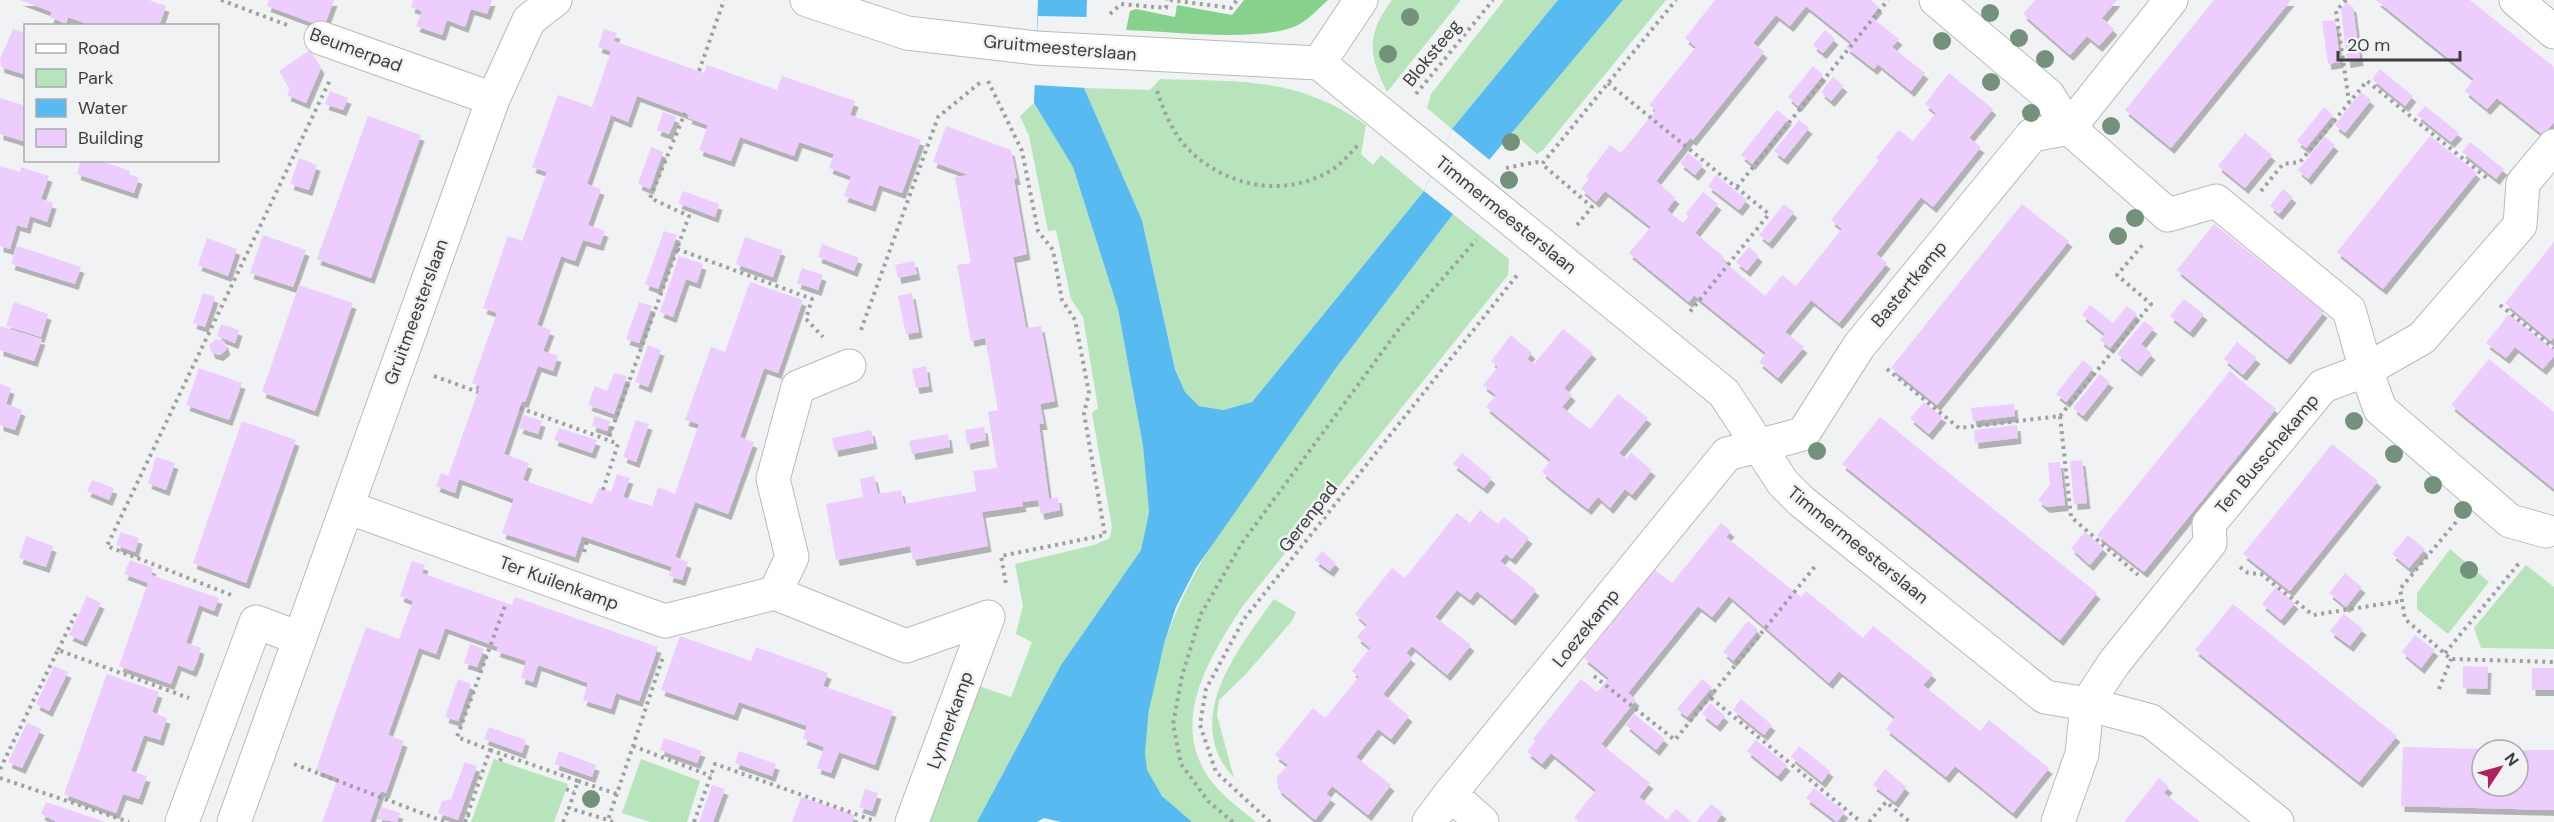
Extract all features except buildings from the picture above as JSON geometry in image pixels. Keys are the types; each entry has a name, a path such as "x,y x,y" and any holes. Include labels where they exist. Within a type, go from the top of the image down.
{"street":[{"name":"Gruitmeesterslaan","path":"234,822 493,99 529,20 555,0"},
{"name":"Gruitmeesterslaan","path":"807,0 907,33 1036,48 1319,63"},
{"path":"1319,63 1360,0"},
{"path":"1936,0 2048,95 2069,128 2168,215 2216,201 2349,310 2380,409 2510,521 2546,531"},
{"path":"2069,128 2171,0"},
{"path":"2516,0 2554,32"},
{"name":"Beumerpad","path":"333,43 493,99"},
{"name":"Timmermeesterslaan","path":"1319,63 1438,160 1483,178 1548,249 1724,393 1783,483 1801,501 2045,697 2087,704 2151,721 2277,822"},
{"name":"Bastertkamp","path":"1759,446 1803,434 1859,346 2032,135 2069,128"},
{"name":"Ten Busschekamp","path":"2087,704 2114,663 2210,543 2209,524 2323,386 2366,370 2422,338 2472,283 2520,225 2523,183 2554,146"},
{"path":"775,593 792,557 773,479 798,387 849,366"},
{"name":"Loezekamp","path":"1429,822 1727,454 1759,446"},
{"name":"Ter Kuilenkamp","path":"347,507 665,621"},
{"path":"665,621 775,593 906,646 988,616"},
{"name":"Lynnerkamp","path":"912,822 988,616"},
{"path":"182,822 256,622 299,638"},
{"path":"2058,822 2082,754 2087,704"},
{"path":"1450,794 1482,822"}],"path":[{"name":"Beumerpad","path":"220,0 333,43"},
{"path":"699,71 724,0"},
{"path":"1107,16 1120,4 1166,8 1169,0 1231,8 1237,0"},
{"name":"Bloksteeg","path":"1154,83 1168,121 1186,148 1212,168 1236,181 1264,187 1298,184 1330,171 1369,135 1493,0"},
{"path":"1542,164 1676,0"},
{"path":"1737,187 1888,0"},
{"path":"2346,0 2336,11 2349,103"},
{"path":"256,622 251,603 107,546 333,43"},
{"path":"677,249 812,299 806,319 849,366 881,271 938,117 986,78 1022,151 1038,231 1053,250 1062,300 1075,320 1089,393 1084,413 1105,535 1001,556 1006,583 988,616"},
{"path":"2238,219 2283,164 2300,162 2367,81 2522,206"},
{"path":"1608,83 1768,214 1689,313"},
{"path":"608,440 689,216 650,198 685,113"},
{"path":"1483,178 1536,162 1542,164 1592,207 1548,249"},
{"path":"1859,346 1959,428 2060,416 2151,304 2117,275 2168,215"},
{"name":"Gerenpad","path":"1233,822 1208,801 1181,764 1173,724 1182,676 1201,614 1242,543 1399,329 1485,231"},
{"name":"Gerenpad","path":"1270,822 1216,772 1200,725 1206,689 1244,619 1548,249"},
{"path":"2472,283 2554,348"},
{"path":"398,363 478,392"},
{"path":"519,408 618,444 603,490"},
{"path":"2060,416 2071,517 2166,598"},
{"path":"2479,495 2400,589 2405,620 2451,658 2554,662"},
{"path":"2445,653 2546,531"},
{"path":"2210,543 2248,573 2261,574 2313,615 2402,601"},
{"path":"1565,653 1675,740 1817,564"},
{"path":"519,569 458,737 617,794"},
{"path":"0,769 76,613"},
{"path":"569,808 611,821 617,794 668,644 665,621"},
{"path":"58,650 223,711"},
{"path":"2439,688 2451,658"},
{"path":"1711,698 1861,822"},
{"path":"633,746 711,776"},
{"path":"259,750 445,822"},
{"path":"465,822 490,750"},
{"path":"500,761 503,754"},
{"path":"694,822 715,764 878,822"},
{"path":"0,778 129,822"},
{"path":"563,822 578,781"},
{"path":"566,789 574,792"},
{"path":"1869,822 1886,802 1910,822"},
{"path":"467,815 473,817"}],"green space":[{"path":"1244,0 1328,0 1300,24 1279,31 1212,35 1126,30 1130,11 1136,9 1175,17 1177,5 1232,15"},
{"path":"1392,0 1461,0 1387,92 1376,67 1373,45 1378,24"},
{"path":"1504,0 1558,0 1452,129 1427,108 1431,94"},
{"path":"1623,0 1666,0 1543,150 1537,154 1512,132"},
{"path":"1160,79 1267,85 1316,98 1366,125 1361,154 1373,165 1381,155 1424,191 1252,402 1223,410 1199,406 1185,392 1175,368 1142,220 1084,88 1150,90"},
{"path":"1034,103 1073,167 1118,309 1143,446 1149,512 1141,550 1061,665 977,822 930,822 976,685 1011,697 1032,642 1016,634 1023,606 1015,564 1094,545 1110,538 1112,527 1092,413 1098,408 1083,317 1071,299 1056,230 1048,231 1029,136 1020,116"},
{"path":"1453,214 1509,259 1508,275 1242,607 1218,647 1198,690 1193,712 1193,734 1198,756 1209,778 1256,822 1192,822 1160,793 1147,771 1145,759 1155,679 1166,639 1181,602 1198,567 1241,500 1370,322"},
{"path":"2450,549 2489,582 2448,634 2417,609 2417,593"},
{"path":"2526,565 2554,587 2554,649 2481,648 2474,628"},
{"path":"1274,599 1296,612 1292,621 1245,675 1219,700 1217,715 1234,778 1219,756 1213,732 1214,709 1221,685 1232,662 1245,639"},
{"path":"494,759 568,784 554,822 471,822"},
{"path":"641,759 700,781 687,822 650,822 622,813"}],"water":[{"path":"1038,0 1087,0 1084,88 1142,220 1175,369 1185,392 1199,406 1223,410 1252,402 1424,191 1452,129 1558,0 1623,0 1489,160 1453,214 1336,368 1196,568 1176,607 1164,644 1149,710 1145,753 1147,770 1162,796 1192,822 1061,822 1044,818 1037,822 977,822 1061,665 1141,550 1149,512 1143,446 1118,309 1073,167 1034,103"}],"pier":[{"path":"1038,16 1087,17 1087,88 1034,85"},
{"path":"1452,129 1492,162 1453,214 1424,191"}]}
